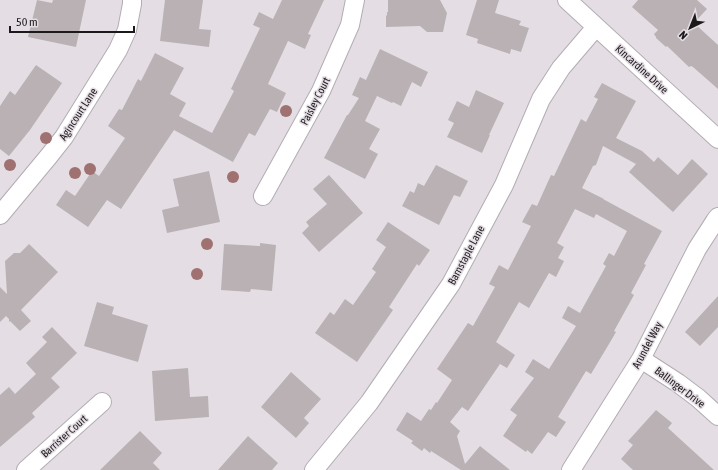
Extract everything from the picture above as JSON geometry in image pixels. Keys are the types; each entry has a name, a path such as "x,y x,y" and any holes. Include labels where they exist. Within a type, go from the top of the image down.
{"street":[{"name":"Agincourt Lane","path":"0,215 60,142 118,50 127,30 132,0"},
{"name":"Paisley Court","path":"263,196 321,91 350,25 355,0"},
{"name":"Kincardine Drive","path":"567,0 718,138"},
{"name":"Barnstaple Lane","path":"314,470 369,403 450,284 504,185 541,98 561,68 596,27"},
{"name":"Arundel Way","path":"571,470 641,359 697,249 718,217"},
{"name":"Ballinger Drive","path":"641,359 678,383 718,416"},
{"name":"Barrister Court","path":"26,470 102,402"}],"building":[{"path":"37,0 52,3 53,0 86,0 76,47 28,37"},
{"path":"165,0 203,0 199,29 211,30 209,47 160,41"},
{"path":"282,0 324,0 308,34 311,35 305,49 288,41 268,84 286,93 277,112 270,109 255,136 249,133 233,162 174,130 121,209 107,200 88,227 56,205 66,190 75,196 92,171 99,176 125,138 108,126 119,109 122,110 138,79 141,81 155,53 184,68 170,94 186,103 179,116 212,133 234,91 231,89 260,28 253,25 259,12 273,19"},
{"path":"388,0 440,0 447,13 443,32 427,32 420,26 386,27"},
{"path":"477,0 499,0 495,13 521,21 519,25 529,28 521,52 511,49 510,54 477,43 478,39 466,35"},
{"path":"638,0 697,0 707,9 694,23 718,45 718,89 693,67 689,67 667,46 666,47 656,38 654,34 658,30 632,7"},
{"path":"380,49 428,72 421,87 412,82 401,106 377,96 365,121 380,129 369,149 378,154 365,179 324,158 347,115 359,98 352,95 360,77 366,80"},
{"path":"36,65 62,83 30,130 9,156 0,149 0,106 10,91 15,95"},
{"path":"602,83 636,101 616,138 642,151 654,162 658,157 678,175 692,159 708,174 673,212 629,172 636,164 603,146 596,165 593,166 582,188 662,231 644,264 646,265 631,293 634,295 614,331 616,332 591,374 586,371 558,417 566,422 556,437 548,432 532,454 527,450 526,452 503,436 517,415 510,410 534,378 525,372 533,359 549,369 576,326 562,318 568,306 580,313 606,266 603,264 609,253 614,256 627,231 596,214 594,218 575,209 557,243 564,247 558,258 564,261 556,277 549,273 529,308 519,302 496,342 515,355 507,368 500,364 468,411 462,407 450,422 460,431 457,436 465,464 480,446 510,470 461,470 431,451 430,453 424,448 422,451 411,443 413,441 396,430 407,412 421,421 429,409 431,410 436,402 437,403 452,380 437,369 468,323 473,326 495,287 489,284 499,265 508,270 531,226 522,222 532,204 537,206 551,175 554,176 581,119 586,122 598,99 594,97"},
{"path":"476,90 504,103 482,153 447,137 454,123 448,120 457,101 469,107"},
{"path":"436,165 468,181 460,197 454,195 439,225 402,206 410,191 414,193 418,183 424,186"},
{"path":"209,171 220,222 167,233 162,210 179,206 173,179"},
{"path":"329,175 363,213 319,252 302,233 309,226 306,222 327,204 313,189"},
{"path":"388,222 430,250 419,266 417,264 389,307 393,310 357,362 315,333 330,312 334,315 345,299 353,305 376,272 372,269 386,247 376,240"},
{"path":"260,243 276,245 272,291 251,289 250,292 221,290 224,244 260,246"},
{"path":"29,244 58,272 21,310 31,321 20,331 10,321 9,322 9,319 6,316 0,322 0,287 7,294 5,261 14,253 20,253"},
{"path":"718,296 718,327 700,346 685,332"},
{"path":"97,302 114,307 112,314 148,325 138,362 84,346"},
{"path":"52,327 77,353 51,378 60,387 32,413 35,417 0,447 0,395 9,387 15,394 36,374 26,363 47,342 42,337"},
{"path":"188,368 190,397 208,396 209,417 155,421 152,371"},
{"path":"291,372 321,399 304,418 309,423 296,438 261,407"},
{"path":"656,410 672,423 668,428 714,470 633,470 621,459 633,445 628,441"},
{"path":"140,431 162,453 153,463 160,470 100,470"},
{"path":"248,436 278,463 272,470 218,470"}]}
